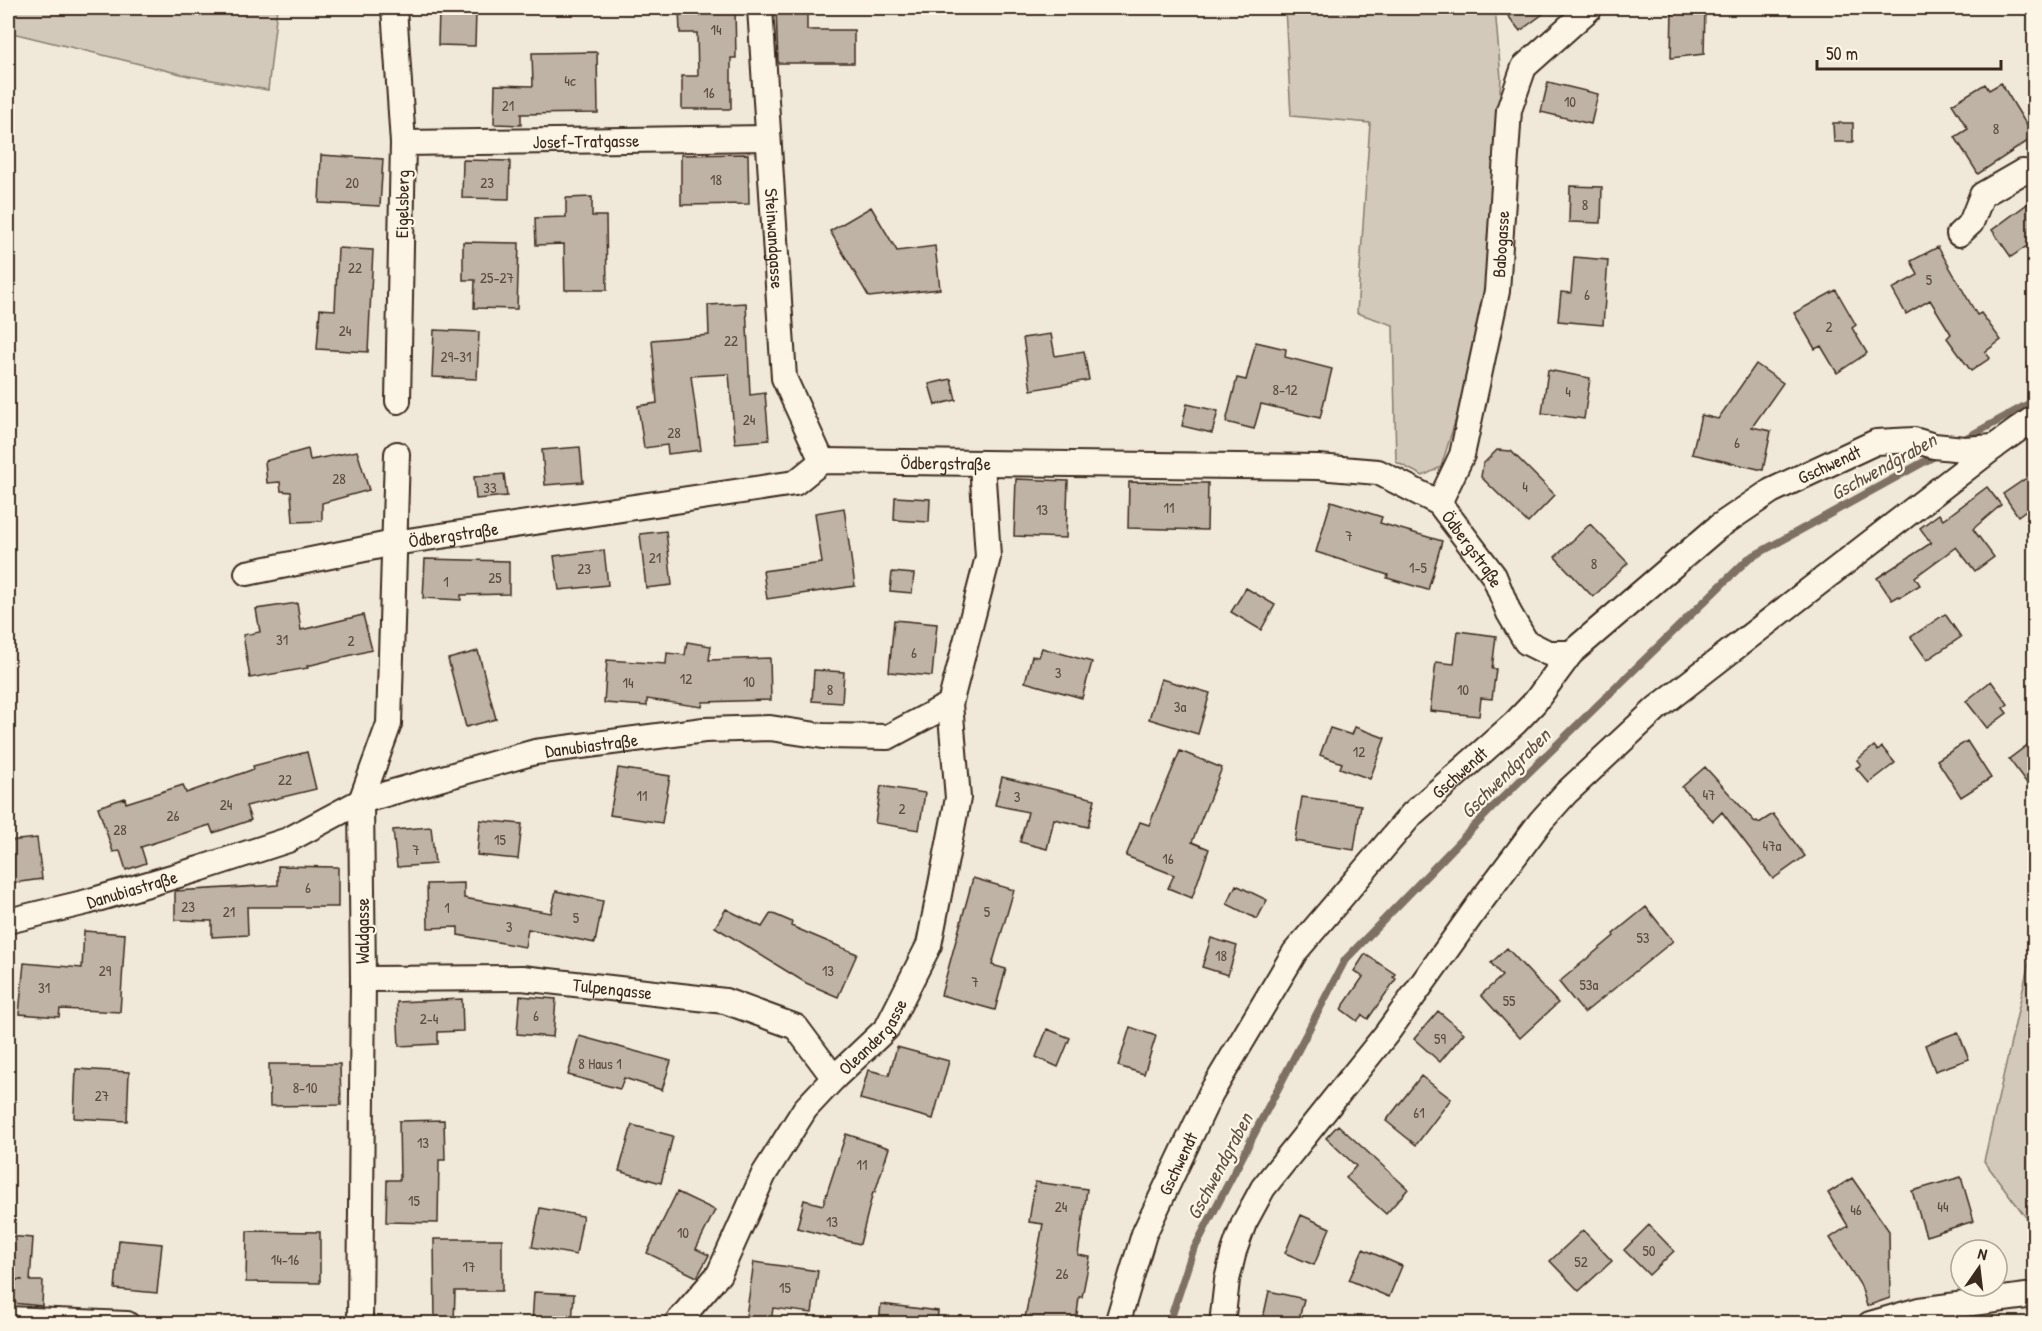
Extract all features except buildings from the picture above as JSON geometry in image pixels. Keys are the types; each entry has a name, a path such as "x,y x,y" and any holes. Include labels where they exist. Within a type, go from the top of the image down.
{"street":[{"name":"Eigelsberg","path":"394,8 403,144 398,401"},
{"name":"Steinwandgasse","path":"760,8 784,378 822,461"},
{"name":"Babogasse","path":"1439,503 1462,455 1497,291 1509,110 1524,67 1590,8"},
{"name":"Josef-Tratgasse","path":"403,144 768,138"},
{"path":"1959,234 1971,223 1982,195 2022,172 2034,173"},
{"path":"1222,1323 1227,1280 1234,1251 1244,1223 1263,1188 1387,1033 1482,900 1548,814 1596,763 1657,708 2034,418"},
{"name":"Gschwendt","path":"1117,1323 1144,1234 1211,1093 1295,952 1412,814 1515,723 1535,702 1571,653 1718,527 1771,491 1876,442 1914,440 1934,447 1964,449 1994,447"},
{"path":"394,543 397,454"},
{"name":"Ödbergstraße","path":"247,573 394,543 795,483 822,461 1318,467 1378,472 1439,503 1494,576 1509,613 1526,642 1548,653 1571,653"},
{"path":"950,704 988,557 982,464"},
{"name":"Waldgasse","path":"360,1323 363,979 361,801 389,724 394,543"},
{"name":"Danubiastraße","path":"8,921 87,902 288,840 361,801 535,752 704,730 770,728 823,736 888,737 950,704"},
{"name":"Oleandergasse","path":"676,1323 719,1274 764,1174 805,1109 887,1028 929,945 958,798 950,704"},
{"name":"Tulpengasse","path":"363,979 522,978 725,1001 796,1027 834,1078"},
{"path":"1870,1323 1919,1310 2034,1295"},
{"path":"8,1319 128,1323"}],"shaded area":[{"path":"8,8 277,8 268,90 189,76 8,32"},
{"path":"1285,8 1495,8 1501,78 1486,301 1463,396 1441,467 1423,476 1396,462 1393,325 1357,313 1370,123 1291,116"},
{"path":"2034,940 2034,1228 1984,1161"}],"waterway":[{"name":"Gschwendgraben","path":"1961,441 2034,401"},
{"name":"Gschwendgraben","path":"1169,1324 1192,1253 1345,960 1491,809 1748,559 1940,453"}]}
